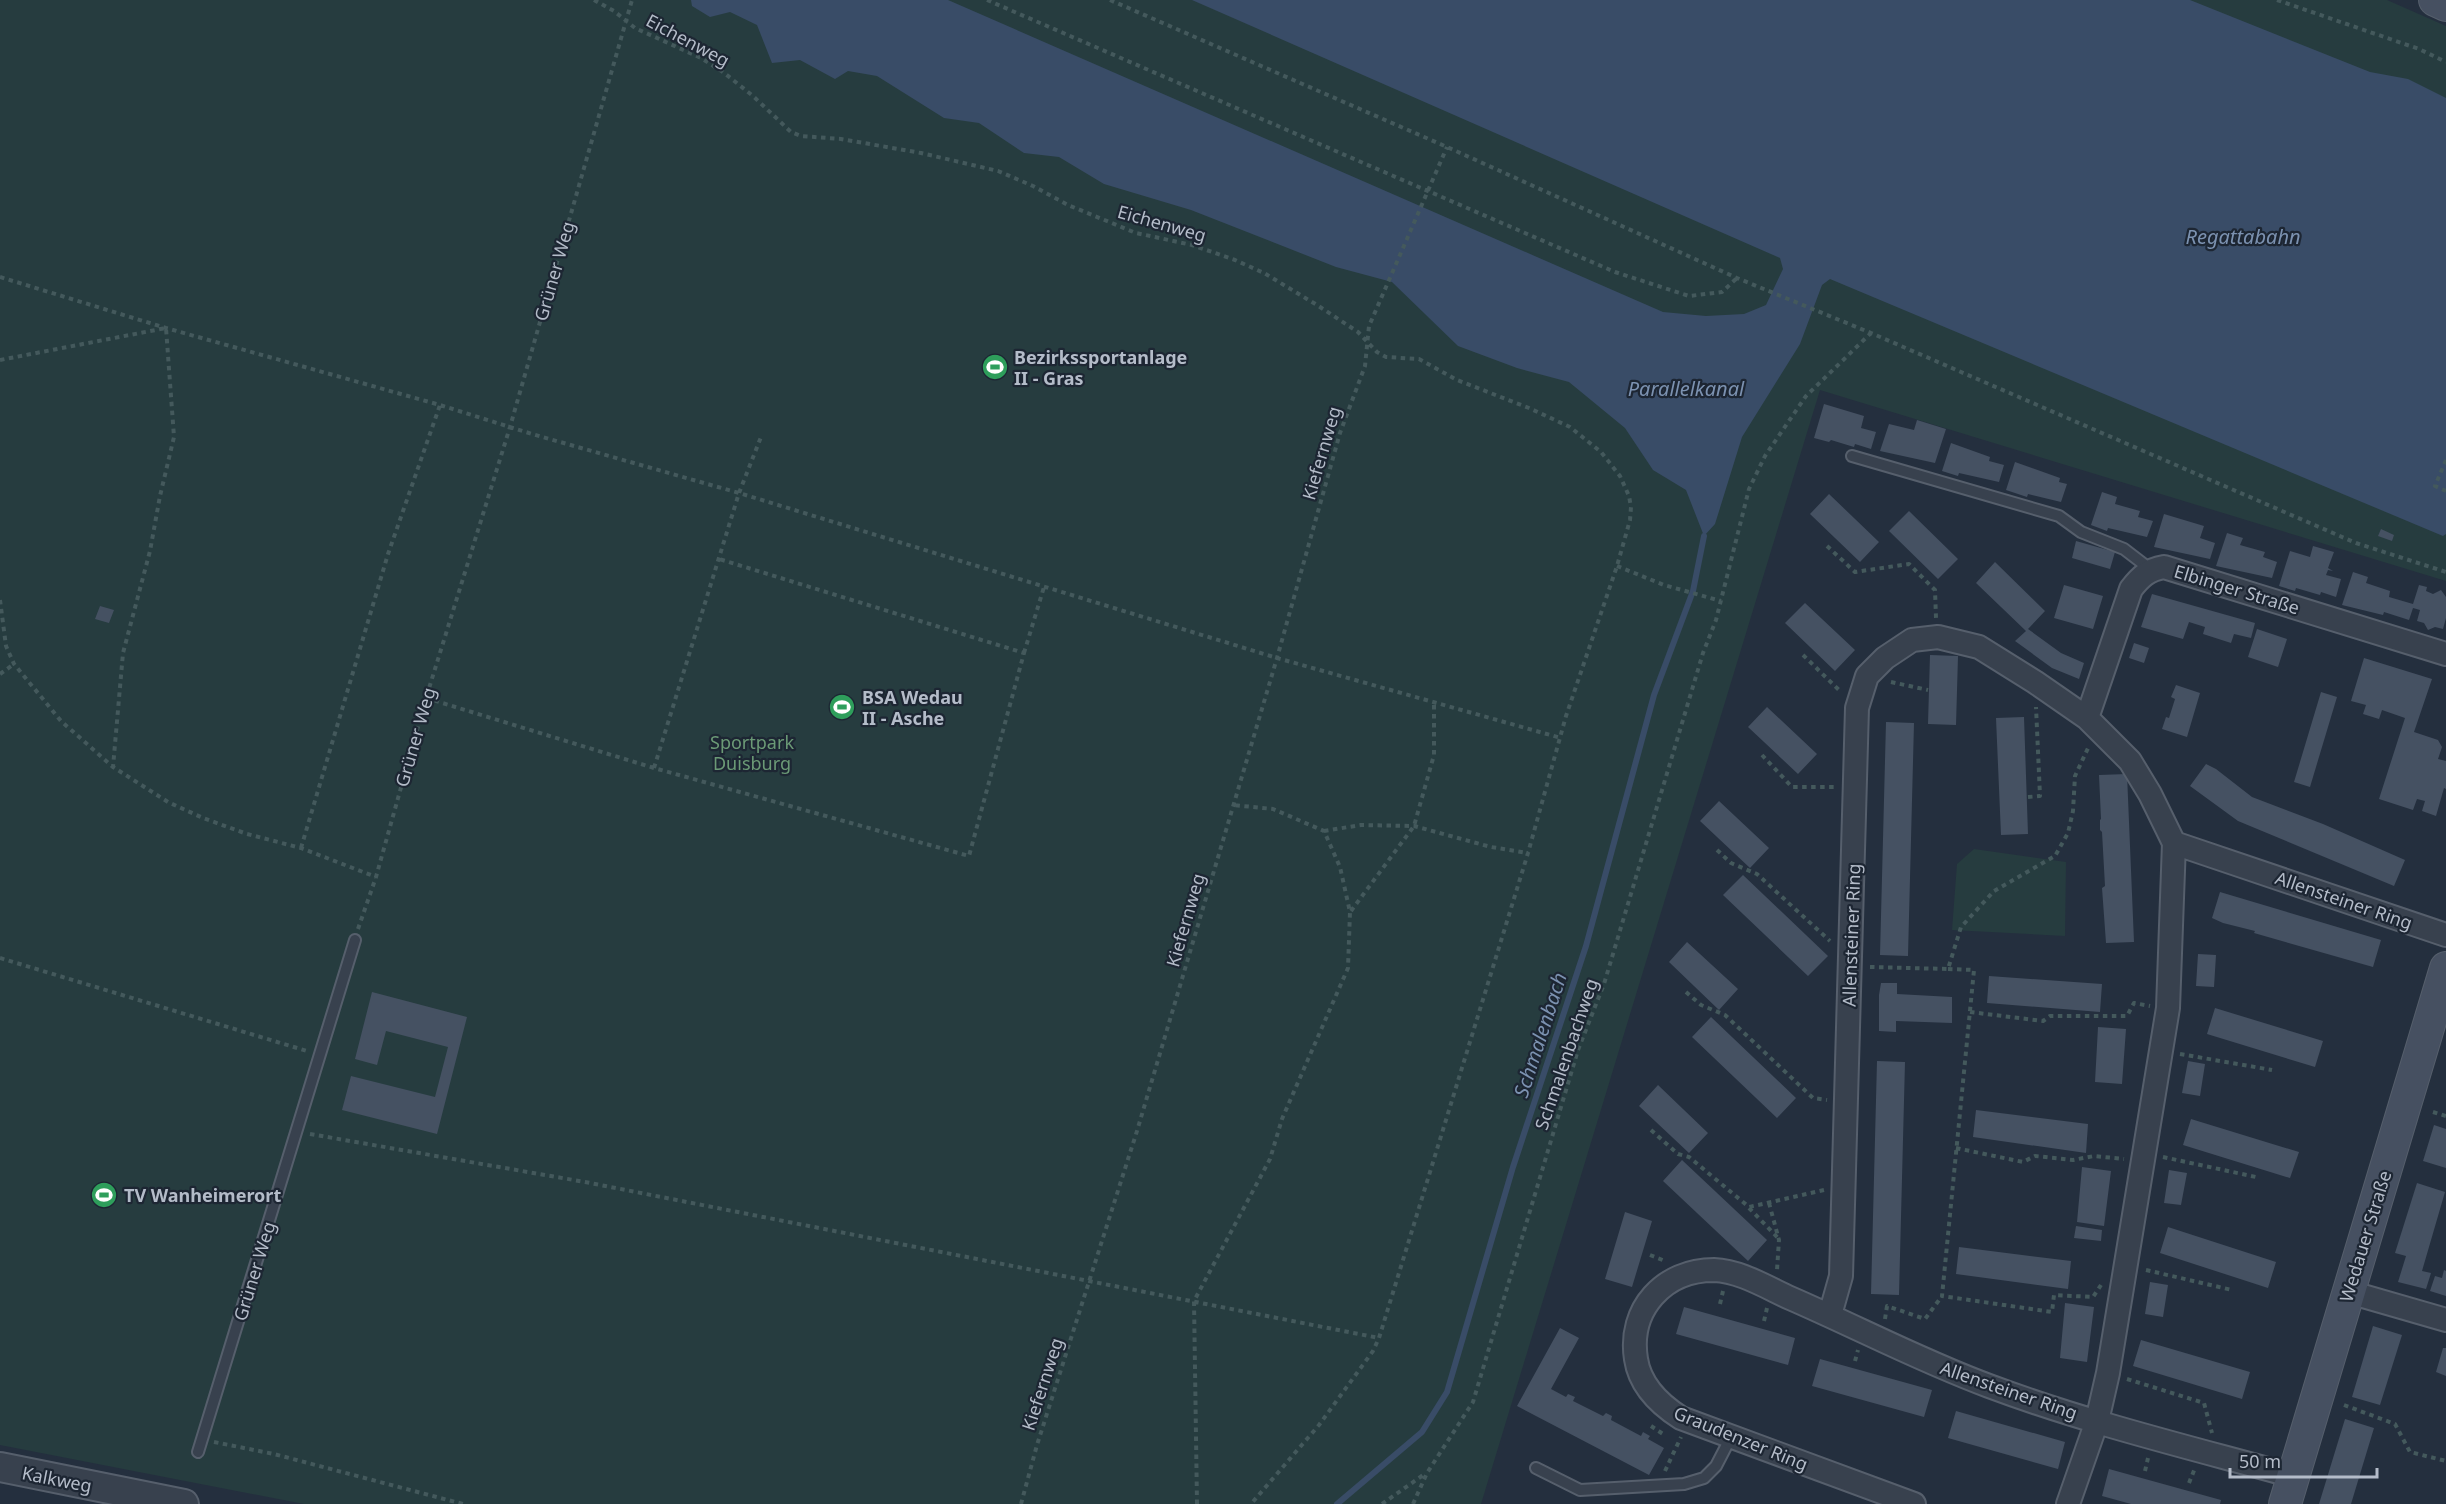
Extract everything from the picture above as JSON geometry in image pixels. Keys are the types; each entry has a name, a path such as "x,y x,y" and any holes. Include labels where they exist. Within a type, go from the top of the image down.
{"main road":[{"path":"2435,0 2446,5"},
{"name":"Wedauer Straße","path":"2289,1490 2445,978"}],"street":[{"name":"Elbinger Straße","path":"2087,718 2131,589 2150,569 2164,567 2446,654"},
{"name":"Allensteiner Ring","path":"2097,1421 2125,1276 2169,1008 2174,843 2150,794 2130,761 2087,718 1979,647 1938,637 1912,640 1885,658 1867,676 1857,708 1841,1276 1830,1315 1882,1341 1990,1387 2097,1421 2217,1455 2289,1490"},
{"name":"Allensteiner Ring","path":"2174,843 2446,935"},
{"name":"Graudenzer Ring","path":"1830,1315 1736,1274 1717,1270 1699,1271 1671,1281 1649,1300 1640,1314 1635,1330 1636,1361 1643,1379 1661,1405 1690,1421 1914,1504"},
{"path":"2349,1292 2446,1320"},
{"path":"2068,1504 2097,1421"},
{"name":"Kalkweg","path":"0,1467 184,1504"}],"lane":[{"path":"1852,456 2059,516 2081,532 2124,549 2150,569"},
{"name":"Grüner Weg","path":"198,1452 355,940"},
{"path":"1536,1468 1581,1490 1684,1484 1704,1478 1716,1466 1731,1437"}],"path":[{"name":"Eichenweg","path":"594,0 635,28 701,58 723,72 753,96 791,132 801,136 921,153 998,171 1068,205 1136,233 1205,249 1264,273 1358,332 1377,352 1386,357 1419,359 1457,380 1540,412 1570,427 1593,444 1612,465 1629,496 1630,520 1617,566 1566,716 1528,853 1379,1338 1373,1351 1320,1425 1251,1504"},
{"name":"Grüner Weg","path":"355,940 376,877 426,698 510,427 632,0"},
{"path":"987,0 1615,272 1689,296 1722,292 1737,278"},
{"path":"1110,0 1447,147 1737,278 1871,333 2356,543 2446,572"},
{"path":"2277,0 2419,49 2446,62"},
{"name":"Kiefernweg","path":"1021,1504 1140,1120 1337,443 1352,395 1365,366 1369,326 1447,147"},
{"path":"0,277 166,328 440,405 739,493 1276,658 1561,738"},
{"path":"0,360 166,328"},
{"path":"113,767 123,652 148,560 159,496 174,437 166,328"},
{"name":"Schmalenbachweg","path":"1413,1504 1427,1473 1473,1402 1578,1050 1604,984 1703,653 1721,601 1749,489 1765,456 1806,396 1871,333"},
{"path":"301,848 387,554 440,405"},
{"path":"654,768 739,493 761,437"},
{"path":"2446,460 2434,486 2446,491"},
{"path":"1827,546 1855,572 1909,564 1935,590 1938,637"},
{"path":"719,559 1024,653"},
{"path":"1617,566 1664,585 1721,601"},
{"path":"426,698 654,768 969,856 1044,587"},
{"path":"0,600 6,646 14,664 61,721 113,767 168,802 203,818 247,834 301,848 376,877"},
{"path":"1803,655 1857,708"},
{"path":"0,674 14,664"},
{"path":"1867,676 1928,690"},
{"path":"2028,797 2040,796 2035,682"},
{"path":"1350,912 1414,826 1434,755 1434,703"},
{"path":"1948,969 1961,927 1994,891 2055,856 2063,844 2073,811 2075,776 2090,743 2087,718"},
{"path":"1762,755 1792,787 1855,787"},
{"path":"1233,805 1273,809 1324,831 1361,825 1414,826 1491,847 1528,853"},
{"path":"1197,1504 1194,1301 1270,1159 1282,1119 1348,968 1350,912 1340,867 1324,831"},
{"path":"1717,850 1731,863 1757,874 1850,959 1974,970 1942,1296 1925,1319 1887,1306 1882,1341"},
{"path":"0,958 320,1055"},
{"path":"1686,992 1701,1005 1725,1015 1813,1098 1846,1102"},
{"path":"1970,1012 2043,1022 2050,1016 2127,1016 2134,1003 2169,1008"},
{"path":"2161,1050 2272,1070"},
{"path":"2433,1112 2446,1116"},
{"path":"1652,1130 1678,1154 1689,1157 1749,1207 1779,1240"},
{"path":"297,1131 585,1182 1379,1338"},
{"path":"1956,1149 2023,1162 2035,1156 2073,1160 2094,1156 2143,1157 2256,1177"},
{"path":"1749,1207 1842,1186"},
{"path":"1769,1203 1779,1240 1776,1291"},
{"path":"1942,1296 2052,1312 2054,1295 2093,1297 2100,1285 2125,1276 2232,1290"},
{"path":"2108,1373 2204,1403 2217,1455"},
{"path":"2344,1405 2396,1424 2410,1452 2446,1461"},
{"path":"1659,1484 1690,1421"},
{"path":"202,1439 274,1454 463,1504"},
{"path":"1382,1504 1427,1473"}],"green space":[{"name":"Sportpark Duisburg","path":"0,0 2387,0 2446,26 2446,581 1820,390 1481,1504 304,1504 0,1445"},
{"path":"1974,849 2066,862 2065,936 1952,930 1957,864"}],"water":[{"name":"Regattabahn","path":"691,0 948,0 1663,312 1706,316 1744,314 1766,305 1783,269 1780,258 1192,0 2190,0 2370,72 2408,79 2446,98 2446,534 2443,536 1830,279 1822,285 1800,344 1742,437 1715,524 1704,536 1686,490 1653,470 1625,428 1569,382 1517,368 1458,346 1392,282 1336,267 1191,210 1104,184 1059,157 1024,153 979,123 944,118 877,76 848,71 835,79 800,60 772,63 757,25 730,12 710,17 692,6"}],"building":[{"path":"1824,404 1864,416 1861,428 1876,432 1871,449 1855,444 1854,447 1814,438"},
{"path":"1917,420 1946,429 1935,463 1880,451 1889,424 1914,430"},
{"path":"1951,443 1990,457 1989,461 2004,465 1999,482 1959,473 1958,476 1942,471"},
{"path":"2015,462 2060,478 2059,482 2067,484 2061,502 2028,494 2027,497 2006,490"},
{"path":"2102,492 2117,497 2115,504 2140,511 2138,517 2153,521 2147,537 2108,528 2107,531 2091,525"},
{"path":"1829,494 1879,542 1860,562 1810,514"},
{"path":"1909,511 1958,559 1938,579 1889,531"},
{"path":"2164,514 2204,526 2200,538 2215,543 2210,559 2154,547"},
{"path":"2381,529 2394,535 2392,541 2378,536"},
{"path":"2227,533 2243,538 2240,545 2265,552 2263,557 2277,562 2272,578 2216,566"},
{"path":"2076,541 2115,552 2110,569 2072,558"},
{"path":"2313,546 2334,552 2328,568 2333,571 2328,570 2326,575 2341,579 2336,597 2321,592 2320,595 2279,586 2290,551 2310,557"},
{"path":"1995,562 2045,611 2028,629 2061,653 2084,663 2079,679 2052,668 2015,641 2026,631 1976,583"},
{"path":"2353,572 2368,577 2366,583 2390,591 2389,597 2413,604 2419,585 2427,587 2426,591 2433,594 2441,590 2446,597 2446,618 2443,629 2435,627 2428,630 2424,623 2417,621 2420,610 2413,608 2409,620 2384,612 2383,615 2342,605"},
{"path":"2064,585 2103,596 2093,629 2054,618"},
{"path":"2152,594 2255,623 2251,638 2234,634 2231,643 2203,634 2205,627 2189,622 2183,639 2141,627"},
{"path":"1805,603 1855,650 1835,671 1785,623"},
{"path":"100,606 114,610 109,623 95,619"},
{"path":"2257,629 2287,639 2278,667 2248,657"},
{"path":"2134,643 2149,648 2144,663 2129,658"},
{"path":"1930,655 1958,656 1956,725 1928,724"},
{"path":"2364,658 2432,679 2414,732 2438,740 2442,747 2438,759 2446,761 2446,789 2444,788 2436,816 2422,811 2425,801 2417,799 2413,810 2379,799 2405,718 2382,710 2379,719 2363,714 2366,705 2351,701"},
{"path":"2176,685 2200,693 2187,737 2162,729 2166,717 2169,718 2175,699 2171,697"},
{"path":"2321,692 2337,697 2310,787 2294,782"},
{"path":"1767,707 1817,754 1798,774 1748,727"},
{"path":"2024,717 2028,834 2001,835 1996,718"},
{"path":"1886,722 1914,723 1908,956 1880,955"},
{"path":"2206,764 2252,797 2323,824 2405,860 2394,886 2238,821 2190,786"},
{"path":"2127,774 2134,942 2106,943 2099,775"},
{"path":"1719,801 1769,848 1750,868 1700,821"},
{"path":"1743,875 1828,956 1808,976 1723,895"},
{"path":"2220,892 2381,940 2373,967 2254,933 2255,931 2212,918"},
{"path":"1687,942 1738,989 1719,1010 1669,962"},
{"path":"2198,954 2216,955 2214,987 2196,986"},
{"path":"1989,976 2102,984 2100,1012 1987,1003"},
{"path":"1881,983 1897,983 1897,994 1952,997 1952,1023 1896,1021 1896,1032 1879,1031"},
{"path":"372,992 467,1017 437,1134 342,1110 351,1076 435,1097 448,1047 386,1031 377,1065 355,1059"},
{"path":"2215,1008 2323,1041 2315,1067 2207,1034"},
{"path":"1711,1017 1796,1098 1777,1118 1692,1037"},
{"path":"2098,1027 2126,1029 2122,1084 2095,1082"},
{"path":"1877,1061 1905,1062 1899,1295 1871,1294"},
{"path":"2188,1061 2205,1064 2200,1096 2182,1093"},
{"path":"1658,1085 1708,1133 1689,1153 1639,1106"},
{"path":"1976,1110 2088,1124 2086,1153 1973,1137"},
{"path":"2191,1119 2299,1152 2290,1178 2183,1145"},
{"path":"2434,1125 2446,1129 2446,1168 2423,1161"},
{"path":"1682,1160 1767,1240 1748,1261 1663,1181"},
{"path":"2082,1167 2111,1171 2104,1226 2077,1222"},
{"path":"2169,1170 2187,1173 2181,1205 2164,1203"},
{"path":"2417,1183 2445,1192 2422,1271 2431,1273 2426,1289 2398,1282 2406,1256 2395,1253"},
{"path":"1625,1212 1652,1221 1632,1287 1605,1279"},
{"path":"2076,1226 2102,1230 2101,1241 2074,1238"},
{"path":"2168,1227 2276,1262 2268,1288 2160,1253"},
{"path":"1959,1247 2071,1261 2068,1289 1956,1274"},
{"path":"2444,1270 2446,1271 2446,1296 2430,1291 2435,1276 2442,1278"},
{"path":"2150,1282 2168,1285 2163,1317 2145,1314"},
{"path":"2065,1303 2094,1307 2087,1362 2060,1358"},
{"path":"1684,1307 1795,1338 1788,1365 1676,1334"},
{"path":"2373,1326 2402,1335 2380,1405 2352,1397"},
{"path":"1560,1328 1579,1338 1551,1389 1566,1397 1568,1394 1575,1397 1573,1401 1603,1416 1606,1413 1612,1416 1611,1420 1641,1436 1643,1432 1650,1436 1648,1439 1664,1448 1649,1475 1517,1406"},
{"path":"2141,1340 2250,1372 2242,1399 2133,1366"},
{"path":"2443,1348 2446,1348 2446,1376 2436,1372"},
{"path":"1820,1359 1932,1390 1924,1417 1812,1386"},
{"path":"1956,1411 2065,1442 2058,1469 1948,1438"},
{"path":"2345,1419 2374,1428 2351,1504 2319,1504"},
{"path":"2109,1469 2221,1500 2220,1504 2131,1504 2102,1496"}],"waterway":[{"name":"Schmalenbach","path":"1337,1504 1422,1432 1447,1392 1513,1167 1586,946 1654,695 1693,591 1704,536"}],"place":[{"name":"Bezirkssportanlage II - Gras","path":"995,367"},
{"name":"BSA Wedau II - Asche","path":"842,707"},
{"name":"TV Wanheimerort","path":"104,1195"}],"water label":[{"name":"Parallelkanal","path":"1686,388"}]}
